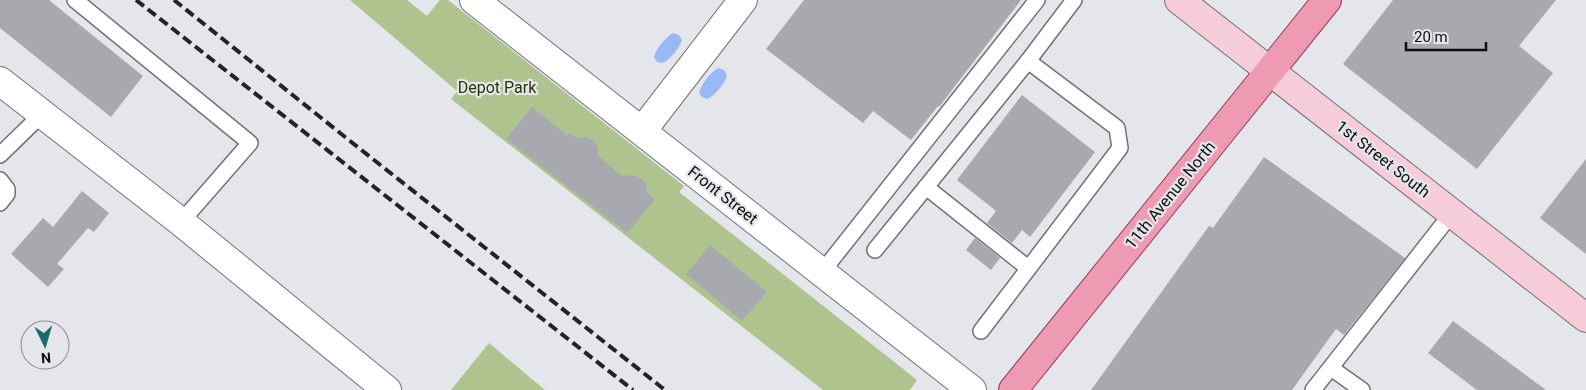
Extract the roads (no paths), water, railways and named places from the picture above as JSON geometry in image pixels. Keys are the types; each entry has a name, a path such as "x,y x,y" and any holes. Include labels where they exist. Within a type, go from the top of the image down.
{"main road":[{"name":"11th Avenue North","path":"1013,390 1327,0"}],"street":[{"name":"Front Street","path":"474,0 967,386"},
{"path":"642,131 744,0"},
{"name":"1st Street South","path":"1180,0 1586,318"},
{"path":"0,81 181,222 387,390"}],"lane":[{"path":"75,0 250,143 181,222"},
{"path":"822,272 1038,0"},
{"path":"875,250 1074,0"},
{"path":"980,331 1120,148 1117,128 1028,60"},
{"path":"0,155 42,114"},
{"path":"0,180 7,189 7,194 0,203"},
{"path":"926,187 1028,268"},
{"path":"1313,390 1452,213"},
{"path":"1331,368 1362,390"}],"water":[{"path":"673,33 679,35 682,40 679,47 666,61 663,63 657,62 654,57 657,50 664,40"},
{"path":"718,68 724,70 727,75 724,82 710,97 707,99 702,97 699,93 702,86"}],"railway":[{"path":"136,0 633,390"},
{"path":"174,0 665,390"}],"park label":[{"name":"Depot Park","path":"497,87"}]}
